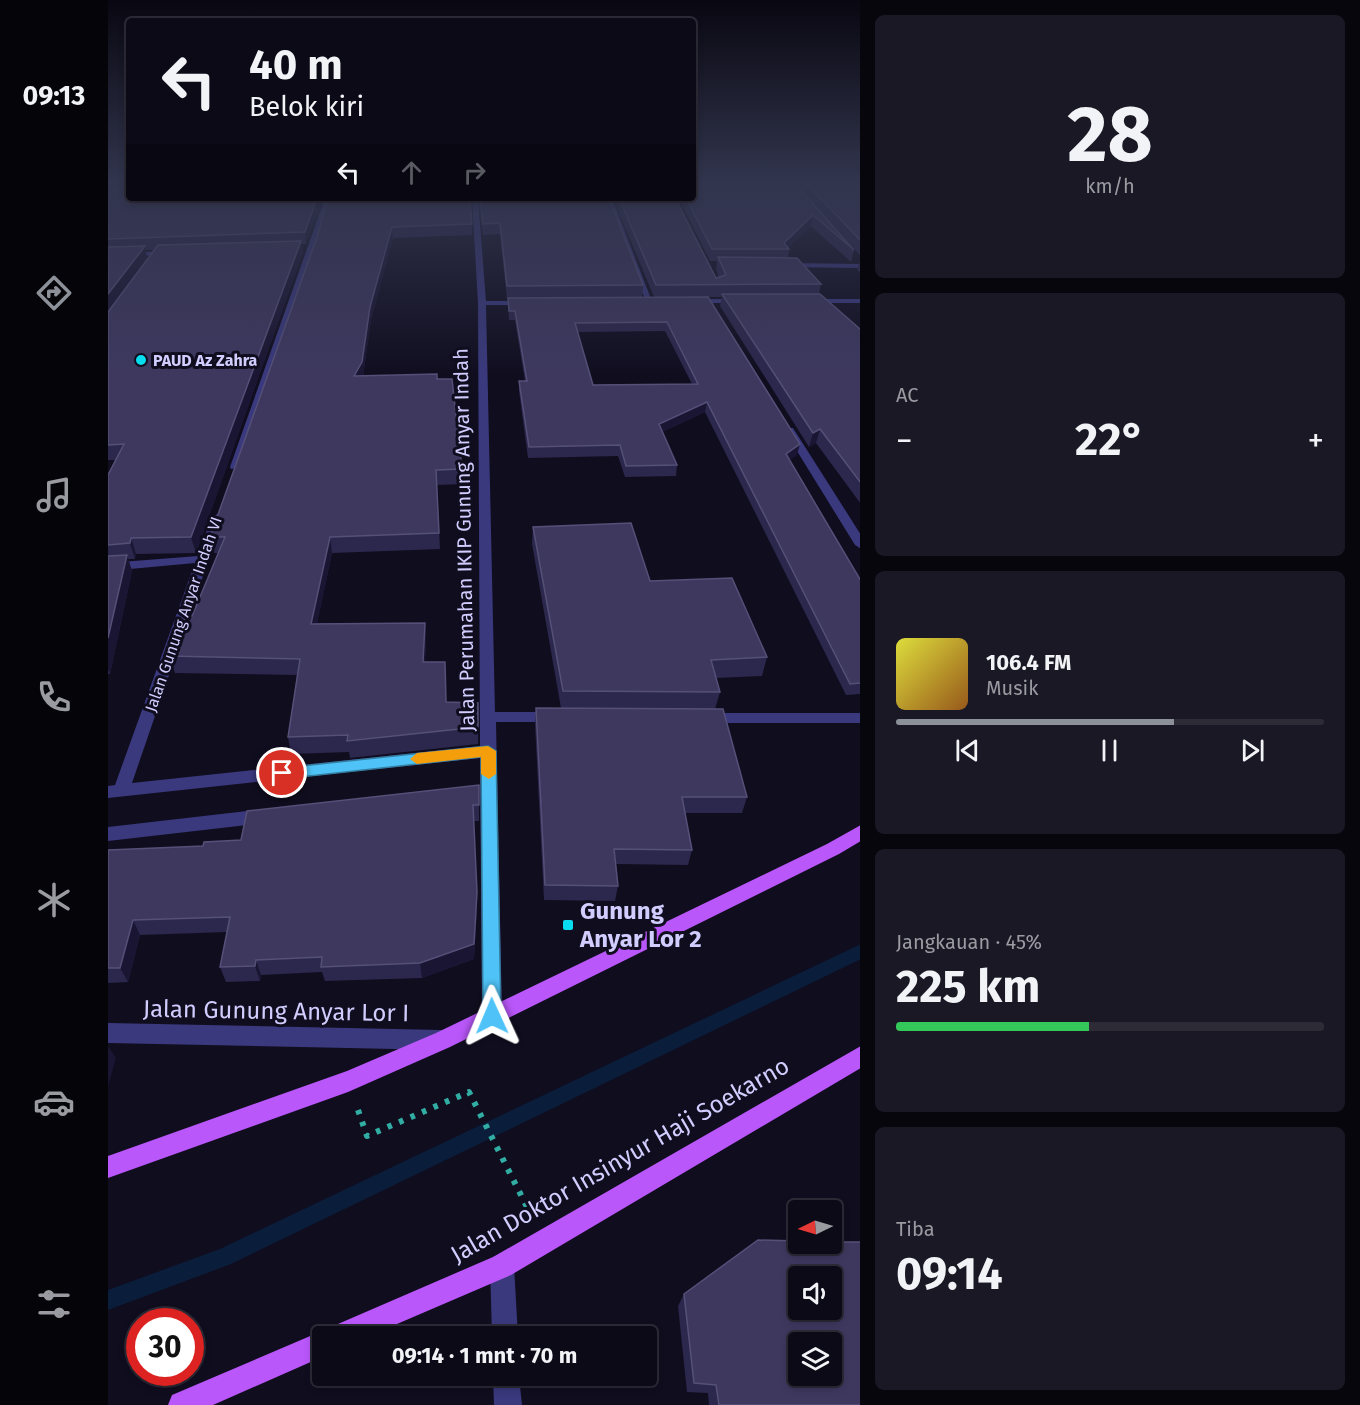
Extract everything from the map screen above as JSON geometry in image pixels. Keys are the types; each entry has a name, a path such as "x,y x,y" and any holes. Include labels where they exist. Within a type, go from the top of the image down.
{"main road":[{"path":"108,1167 348,1081 443,1040 833,849 860,833"},
{"name":"Jalan Doktor Insinyur Haji Soekarno","path":"363,1326 502,1266 860,1057"},
{"path":"182,1405 312,1348"}],"street":[{"path":"229,483 308,246"},
{"name":"Jalan Perumahan IKIP Gunung Anyar Indah","path":"114,792 488,751 482,303 478,246"},
{"path":"628,246 650,302"},
{"path":"108,255 182,253"},
{"path":"152,262 158,254"},
{"path":"853,256 860,264"},
{"path":"777,265 860,265"},
{"path":"686,302 754,301"},
{"path":"798,301 860,301"},
{"path":"820,301 828,309"},
{"path":"638,302 662,302"},
{"path":"710,302 716,312"},
{"path":"482,303 542,303"},
{"path":"785,423 860,543"},
{"name":"Jalan Gunung Anyar Indah VI","path":"114,792 221,504"},
{"path":"108,567 202,559"},
{"path":"488,717 569,717"},
{"path":"686,718 860,718"},
{"path":"488,751 483,792 492,1016"},
{"path":"108,834 286,814"},
{"name":"Jalan Gunung Anyar Lor I","path":"108,1033 443,1040"},
{"path":"502,1266 505,1326"},
{"path":"507,1386 508,1405"}],"path":[{"path":"348,1081 367,1136 470,1092 544,1241"}],"building":[{"path":"145,246 108,294 108,247"},
{"path":"158,246 299,246 191,537 131,538 130,543 108,545 108,475 124,444 108,445 108,312"},
{"path":"314,246 387,246 370,307 362,362 354,376 437,374 437,379 452,379 462,469 436,470 439,533 330,537 311,624 425,623 423,662 445,662 446,702 478,703 478,727 347,741 348,735 288,737 300,659 169,656 186,616 192,616 225,537 210,537"},
{"path":"503,246 628,246 643,285 507,286"},
{"path":"639,246 699,246 716,278 726,275 718,257 797,258 821,284 656,285"},
{"path":"710,246 786,246 789,249 712,249"},
{"path":"722,294 820,294 860,329 860,482 820,429 813,433"},
{"path":"708,297 800,444 786,454 860,579 860,683 850,684 707,402 659,424 677,465 626,466 620,445 529,447 519,381 527,381 515,311 509,311 508,298","holes":["667,322 698,384 593,385 575,323"]},
{"path":"631,523 650,581 732,578 767,657 711,660 720,692 563,691 533,527"},
{"path":"127,555 108,638 108,556"},
{"path":"536,708 723,709 747,797 682,797 692,850 614,849 618,886 545,885"},
{"path":"479,785 479,805 473,805 477,892 474,944 420,963 321,967 322,957 256,960 255,966 220,967 230,917 133,920 120,968 108,968 108,850 203,846 204,842 241,840 247,811"},
{"path":"758,1240 788,1241 788,1254 842,1254 842,1242 860,1242 860,1405 719,1405 716,1385 694,1383 684,1294"}],"waterway":[{"path":"108,1300 224,1257 860,951"}],"slow traffic":[{"path":"417,759 488,751 489,774"}],"place":[{"name":"PAUD Az Zahra","path":"141,360"},
{"name":"Gunung Anyar Lor 2","path":"568,925"}],"route":[{"path":"282,773 488,751 492,1016"}]}
